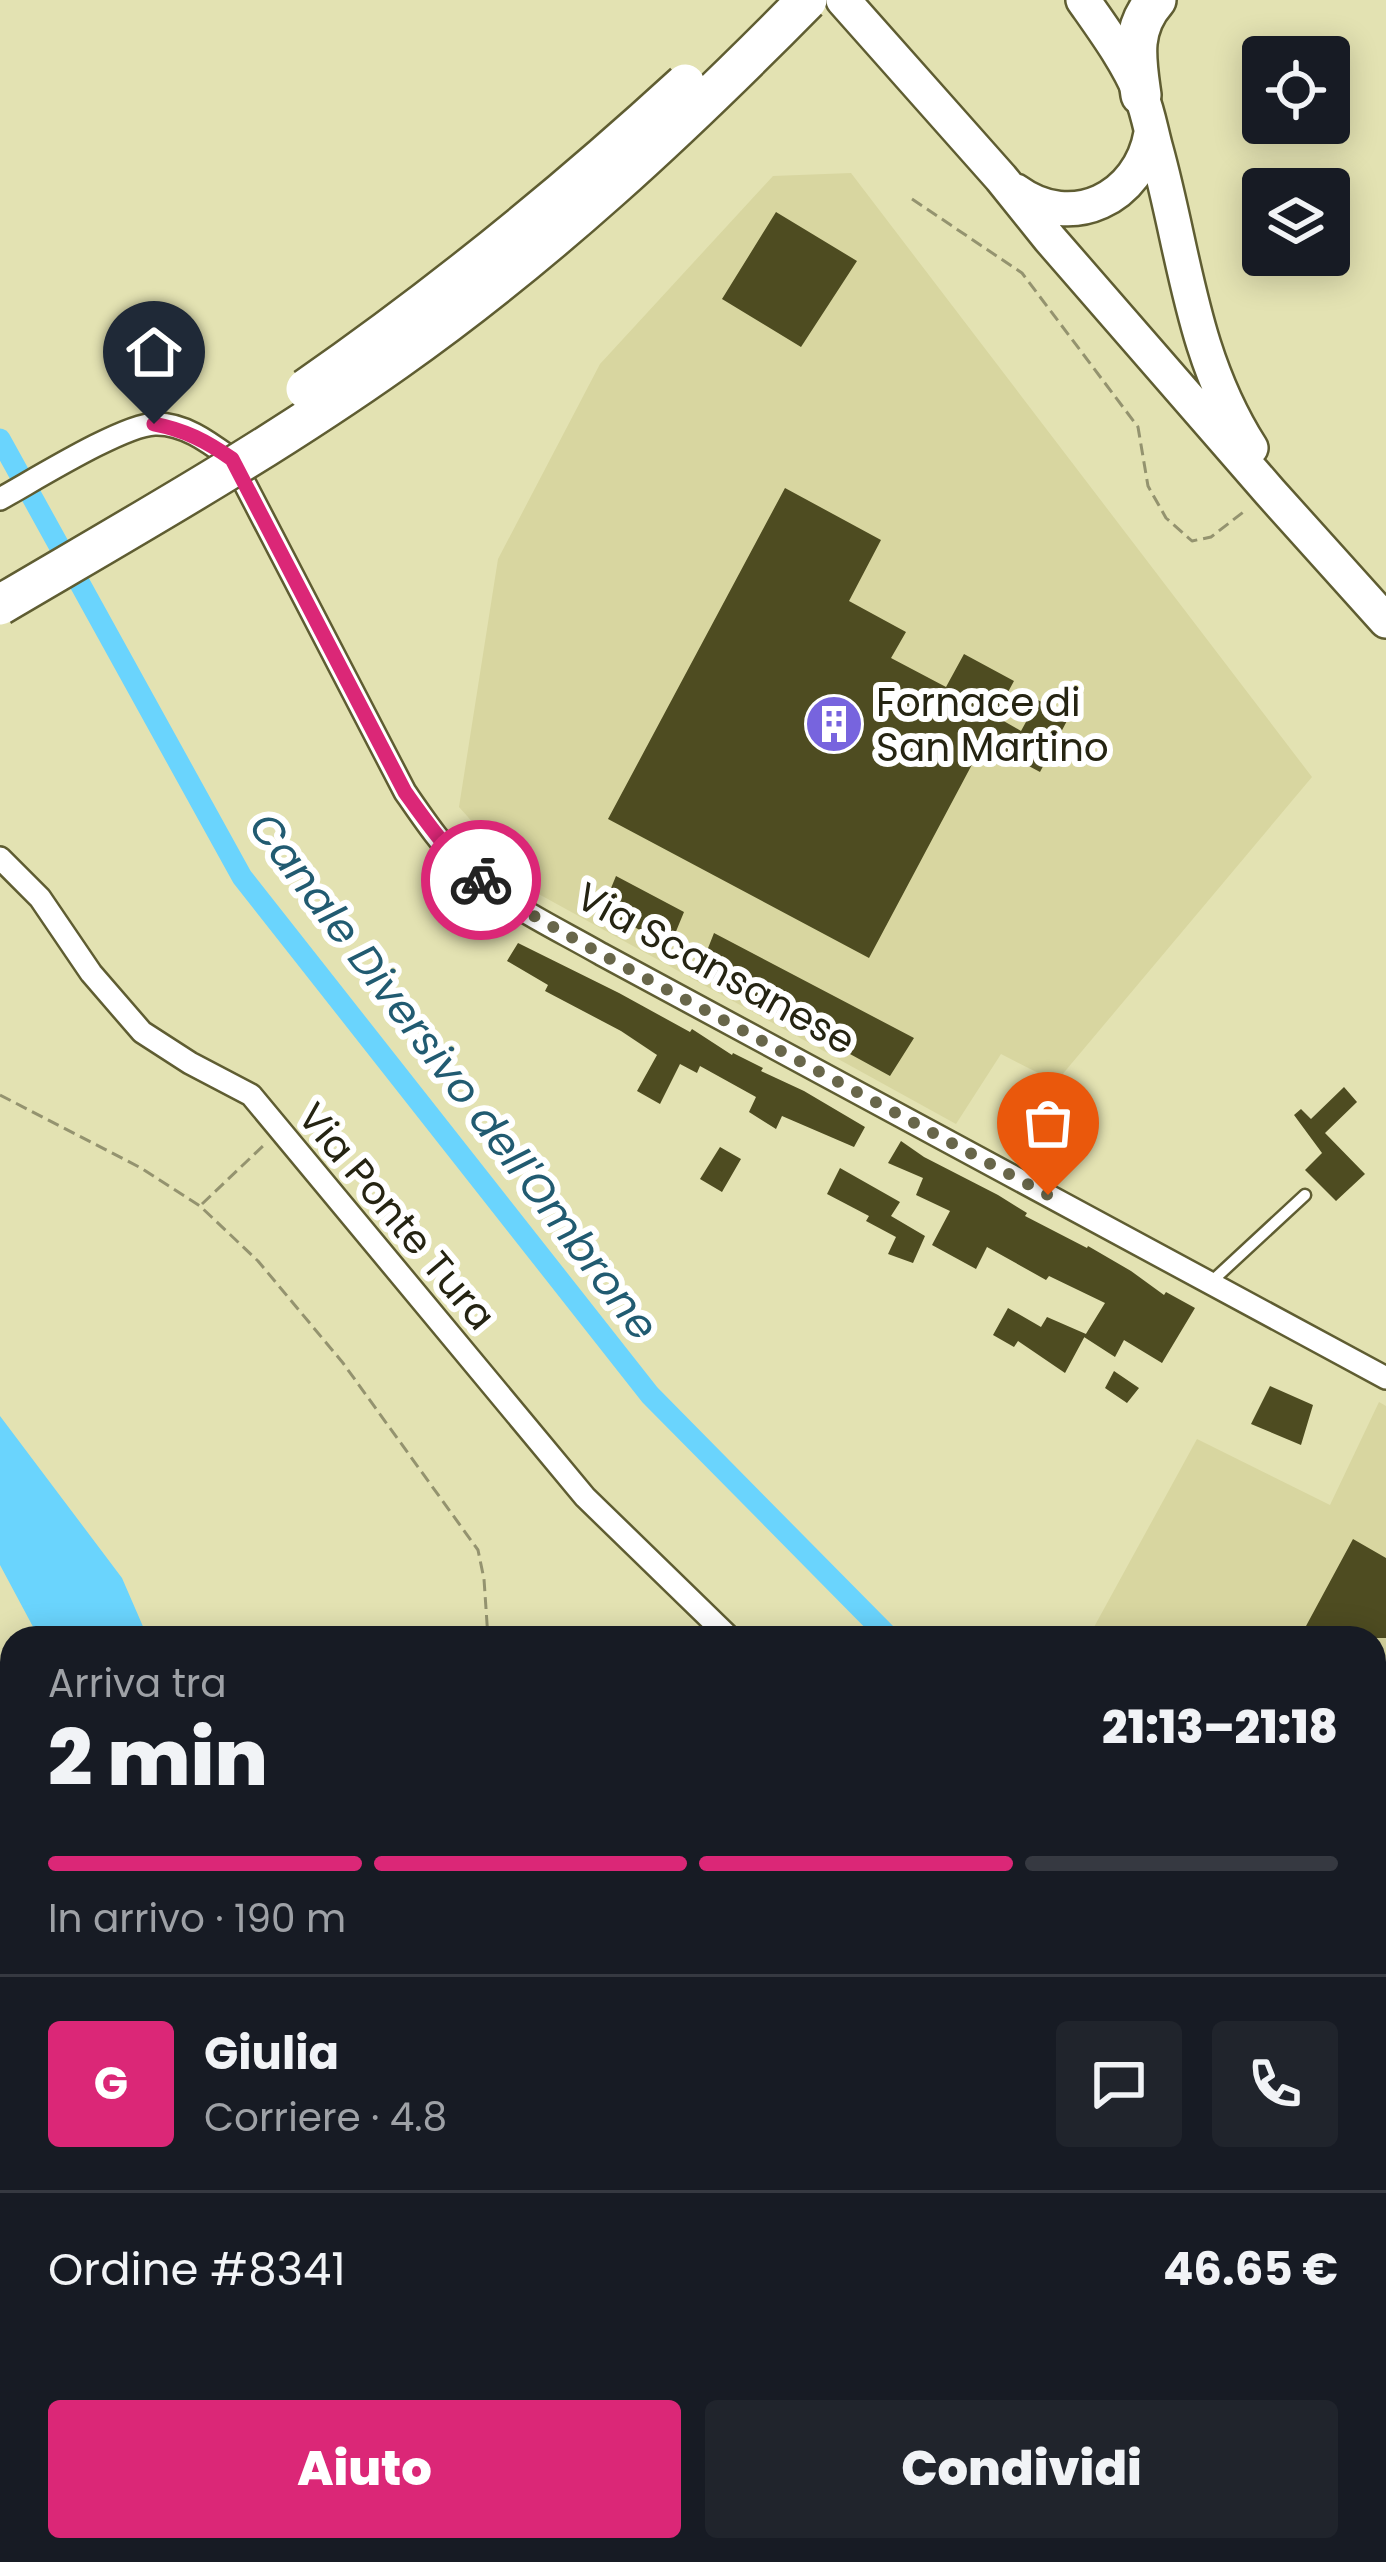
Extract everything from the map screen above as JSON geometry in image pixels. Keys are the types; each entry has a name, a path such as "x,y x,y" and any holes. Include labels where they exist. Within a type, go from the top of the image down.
{"highway":[{"path":"0,574 250,427 382,336 551,203 692,78 770,0"},
{"path":"0,604 263,450 414,347 639,164 807,0"},
{"path":"1146,114 1134,49 1140,26 1156,0"}],"main road":[{"path":"843,0 1386,621"},
{"path":"1083,0 1110,39 1146,114 1201,344 1236,424 1282,504"},
{"path":"1001,178 1023,196 1050,207 1064,209 1106,200 1128,183 1144,160 1146,114"}],"street":[{"name":"Via Scansanese","path":"0,499 126,431 154,424 204,439 232,459 405,792 465,867 511,903 1386,1378"},
{"name":"Via Ponte Tura","path":"0,858 40,898 91,973 142,1032 251,1095 586,1497 718,1626"}],"lane":[{"path":"1210,1283 1305,1195"}],"path":[{"path":"912,199 1022,273 1138,428 1148,486 1166,518 1192,541 1282,504"},
{"path":"0,1095 140,1168 200,1206 258,1261 343,1363 478,1550 487,1626"},
{"path":"200,1206 264,1145"}],"shaded area":[{"name":"Fornace di San Martino","path":"851,173 1312,777 1056,1082 1001,1054 956,1124 535,892 459,807 498,559 600,364 773,176"},
{"path":"1379,1402 1386,1406 1386,1626 1095,1626 1197,1439 1330,1505"}],"water":[{"path":"0,1416 122,1578 143,1626 33,1626 0,1565"}],"building":[{"path":"776,212 857,261 801,347 722,299"},
{"name":"Fornace di San Martino","path":"785,488 881,540 849,601 906,632 891,658 946,687 964,654 1014,681 995,716 1021,731 1038,700 1069,717 1040,772 984,742 869,958 608,819"},
{"path":"616,876 684,912 670,946 602,910"},
{"path":"714,933 914,1038 890,1076 699,971"},
{"path":"518,943 692,1029 865,1127 854,1147 782,1116 776,1129 749,1112 756,1097 700,1066 697,1073 680,1064 660,1104 637,1091 657,1055 545,991 548,985 507,961"},
{"path":"1344,1087 1357,1102 1325,1133 1365,1174 1336,1201 1305,1170 1322,1153 1294,1115 1301,1109 1311,1119"},
{"path":"901,1141 998,1195 1025,1216 1131,1271 1164,1295 1195,1308 1162,1363 1124,1340 1115,1357 1084,1337 1105,1303 1049,1276 1046,1280 987,1247 976,1269 932,1245 950,1211 916,1195 923,1178 888,1163"},
{"path":"720,1147 741,1159 722,1192 700,1179"},
{"path":"840,1168 900,1202 891,1216 925,1236 913,1263 888,1254 896,1237 827,1194"},
{"path":"1008,1308 1041,1327 1047,1317 1086,1334 1065,1373 1018,1341 1014,1347 993,1335"},
{"path":"1114,1371 1139,1388 1127,1403 1105,1388"},
{"path":"1270,1386 1313,1405 1301,1445 1251,1424"},
{"path":"1353,1539 1386,1558 1386,1626 1306,1626"}],"waterway":[{"name":"Canale Diversivo dell'Ombrone","path":"0,439 242,877 650,1395 878,1626"}],"way so far":[{"path":"481,880 511,903 601,954 1048,1195"}],"place":[{"name":"Fornace di San Martino","path":"834,724"}],"route":[{"path":"154,424 204,439 232,459 405,792 435,834 481,880"}]}
